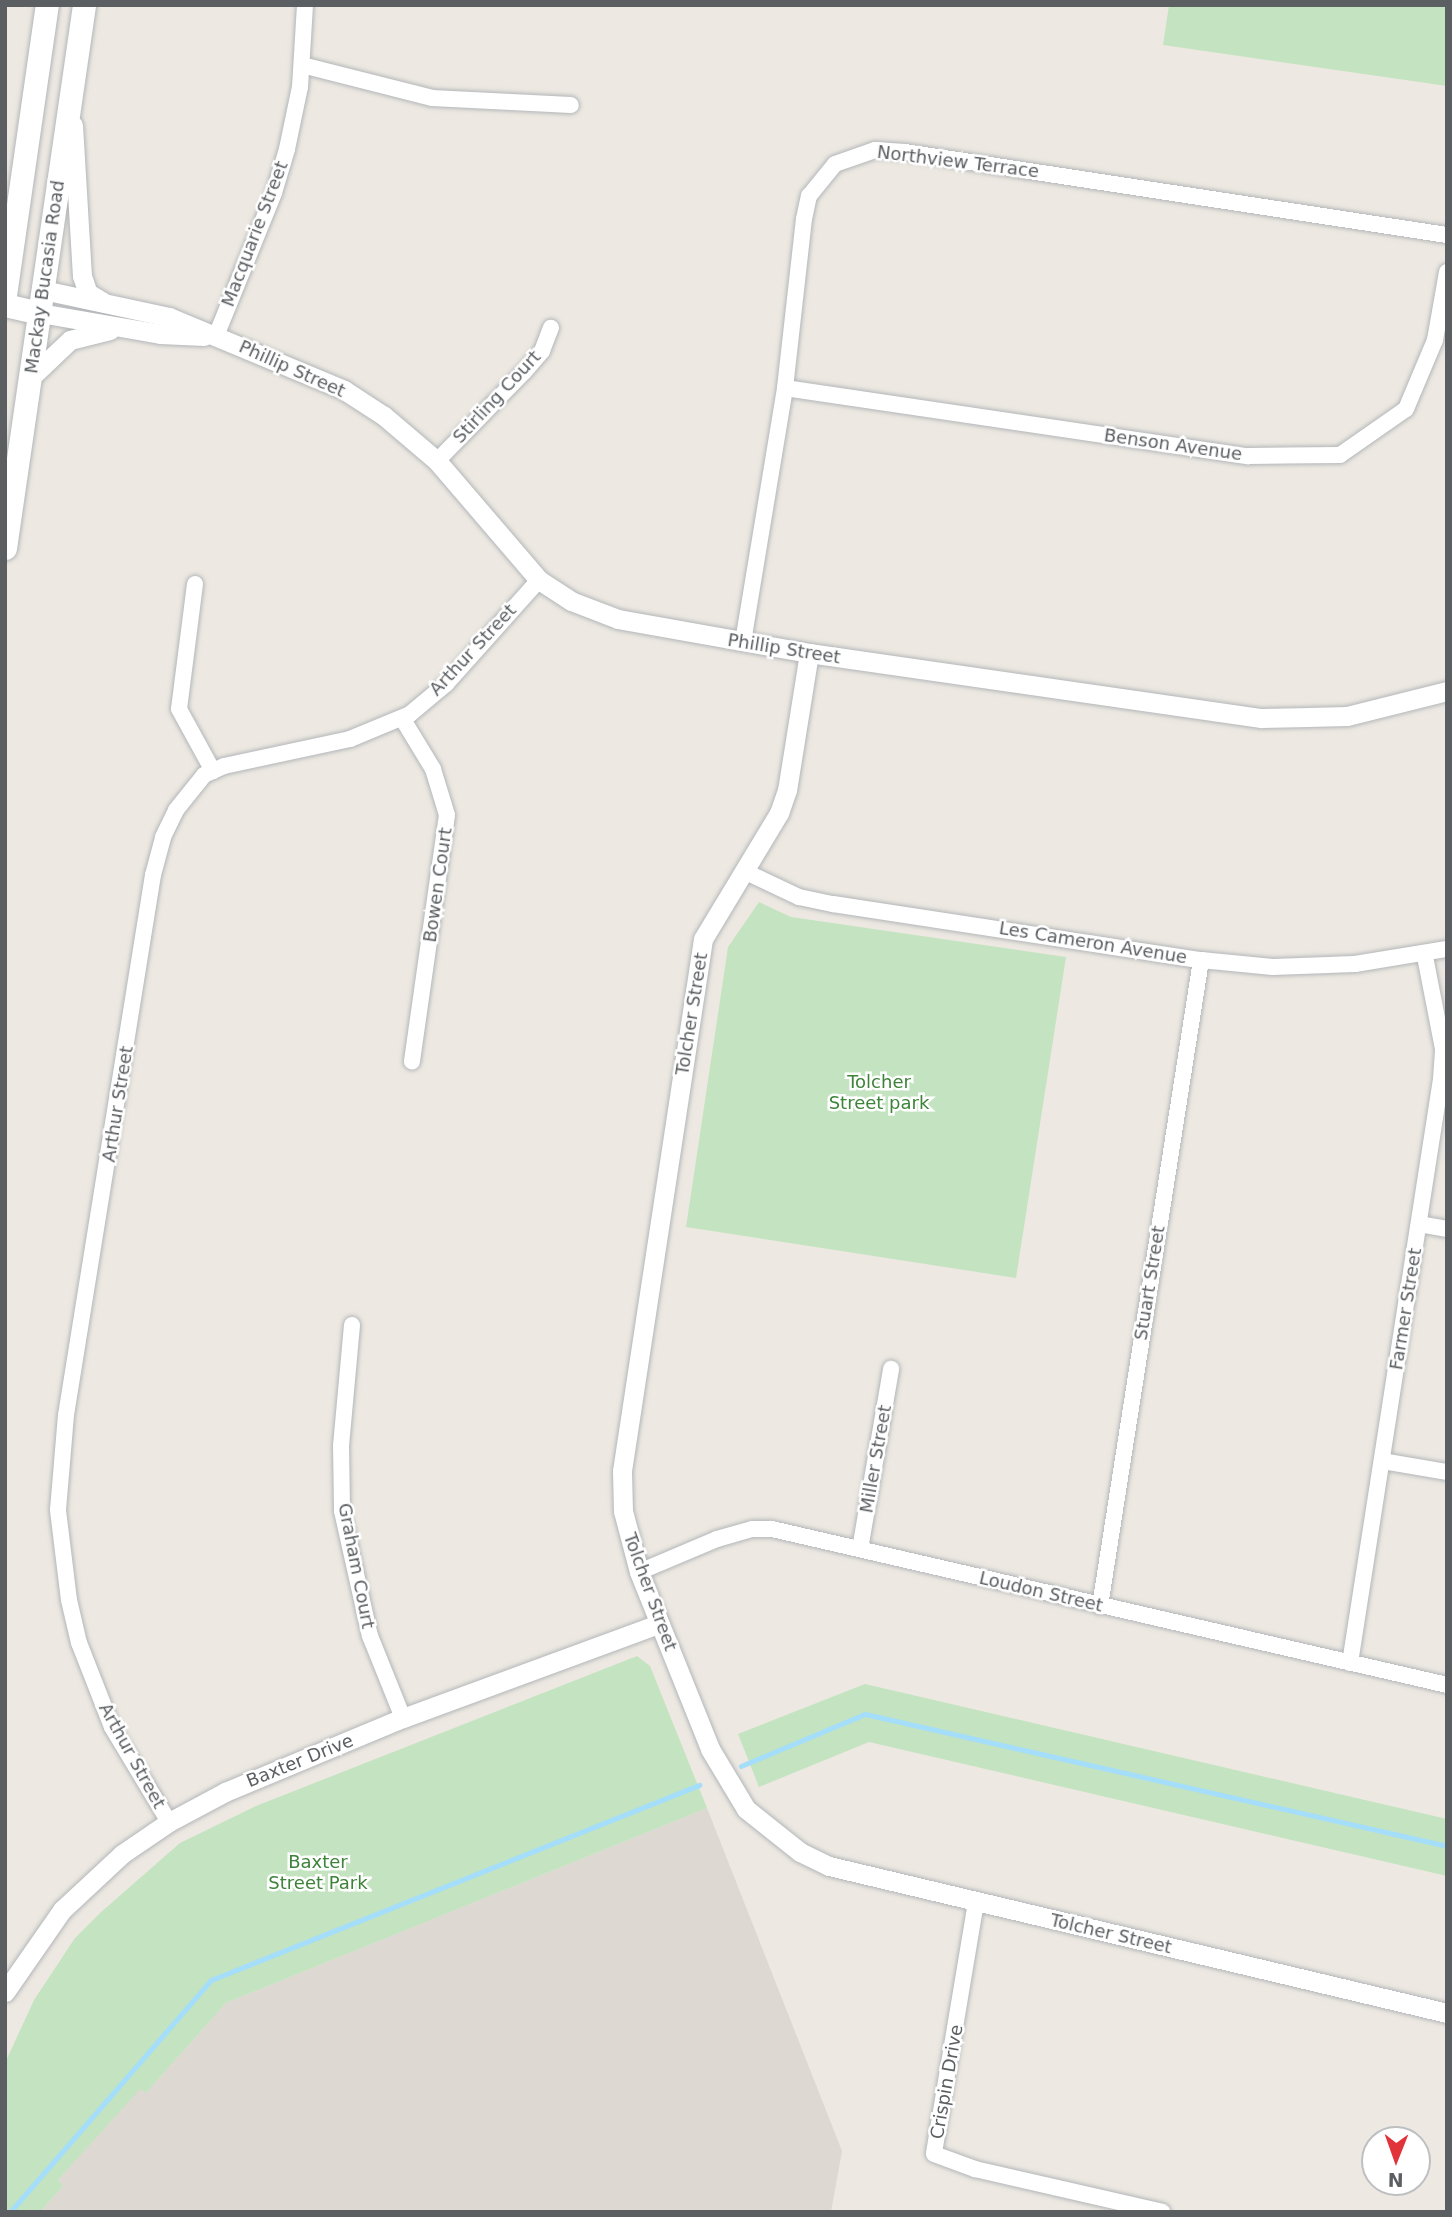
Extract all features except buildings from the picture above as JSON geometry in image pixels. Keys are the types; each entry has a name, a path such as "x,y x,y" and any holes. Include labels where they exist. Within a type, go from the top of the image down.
{"main road":[{"name":"Mackay Bucasia Road","path":"6,284 47,5"},
{"name":"Mackay Bucasia Road","path":"5,548 84,5"},
{"name":"Phillip Street","path":"6,284 43,290"},
{"name":"Phillip Street","path":"5,305 40,313"}],"street":[{"name":"Macquarie Street","path":"215,336 274,193 302,65 304,5"},
{"path":"302,65 442,99 571,105"},
{"path":"72,96 81,270 88,293 103,302"},
{"name":"Northview Terrace","path":"743,642 785,387 809,196 835,164 855,154 905,152 1447,235"},
{"path":"5,227 18,207"},
{"name":"Benson Avenue","path":"785,387 1248,456 1340,455 1406,409 1435,340 1447,272"},
{"name":"Phillip Street","path":"43,290 160,314 344,390 384,415 436,461 539,580 571,601 618,619 809,653 1261,718 1348,716 1447,691"},
{"name":"Phillip Street","path":"40,313 135,331 215,336"},
{"name":"Stirling Court","path":"436,461 524,372 542,351 551,328"},
{"path":"31,377 56,350 75,338 100,331 135,331"},
{"name":"Arthur Street","path":"169,1822 112,1727 79,1643 62,1558 60,1463 153,875 176,810 204,775 349,739 402,718 446,684 539,580"},
{"path":"195,584 179,709 213,771"},
{"name":"Tolcher Street","path":"809,653 787,790 746,872 703,939 622,1471 623,1511 639,1572 724,1777 758,1820 800,1852 829,1866 1447,2012"},
{"name":"Bowen Court","path":"402,718 433,769 447,815 412,1062"},
{"name":"Les Cameron Avenue","path":"746,872 799,897 833,904 1201,960 1273,967 1425,956 1447,949"},
{"name":"Farmer Street","path":"1350,1663 1419,1224 1443,1049 1425,956"},
{"name":"Stuart Street","path":"1100,1606 1201,960"},
{"path":"1419,1224 1447,1229"},
{"name":"Graham Court","path":"352,1325 341,1445 342,1511 370,1636 403,1718"},
{"name":"Miller Street","path":"860,1549 891,1369"},
{"path":"1382,1461 1447,1472"},
{"name":"Loudon Street","path":"639,1572 752,1529 797,1534 1447,1685"},
{"name":"Baxter Drive","path":"5,1992 62,1910 122,1854 169,1822 225,1791 403,1718 659,1624"},
{"name":"Crispin Drive","path":"976,1902 934,2154 964,2166 1162,2212"}],"shaded area":[{"path":"707,1808 842,2151 831,2212 40,2212 63,2186 58,2180 140,2088 146,2093 226,2003"}],"green space":[{"path":"1169,5 1447,5 1447,86 1163,45"},
{"name":"Tolcher Street park","path":"759,902 791,917 1066,957 1016,1278 686,1227 728,947"},
{"name":"Baxter Street Park","path":"637,1656 650,1666 707,1808 226,2003 146,2093 140,2089 58,2180 63,2186 40,2212 5,2212 5,2063 34,2000 75,1938 100,1913 180,1843 256,1806"},
{"path":"865,1684 1447,1819 1447,1876 869,1742 759,1787 738,1734"}],"waterway":[{"path":"741,1766 865,1714 1447,1846"},
{"path":"10,2212 211,1980 699,1785"}]}
